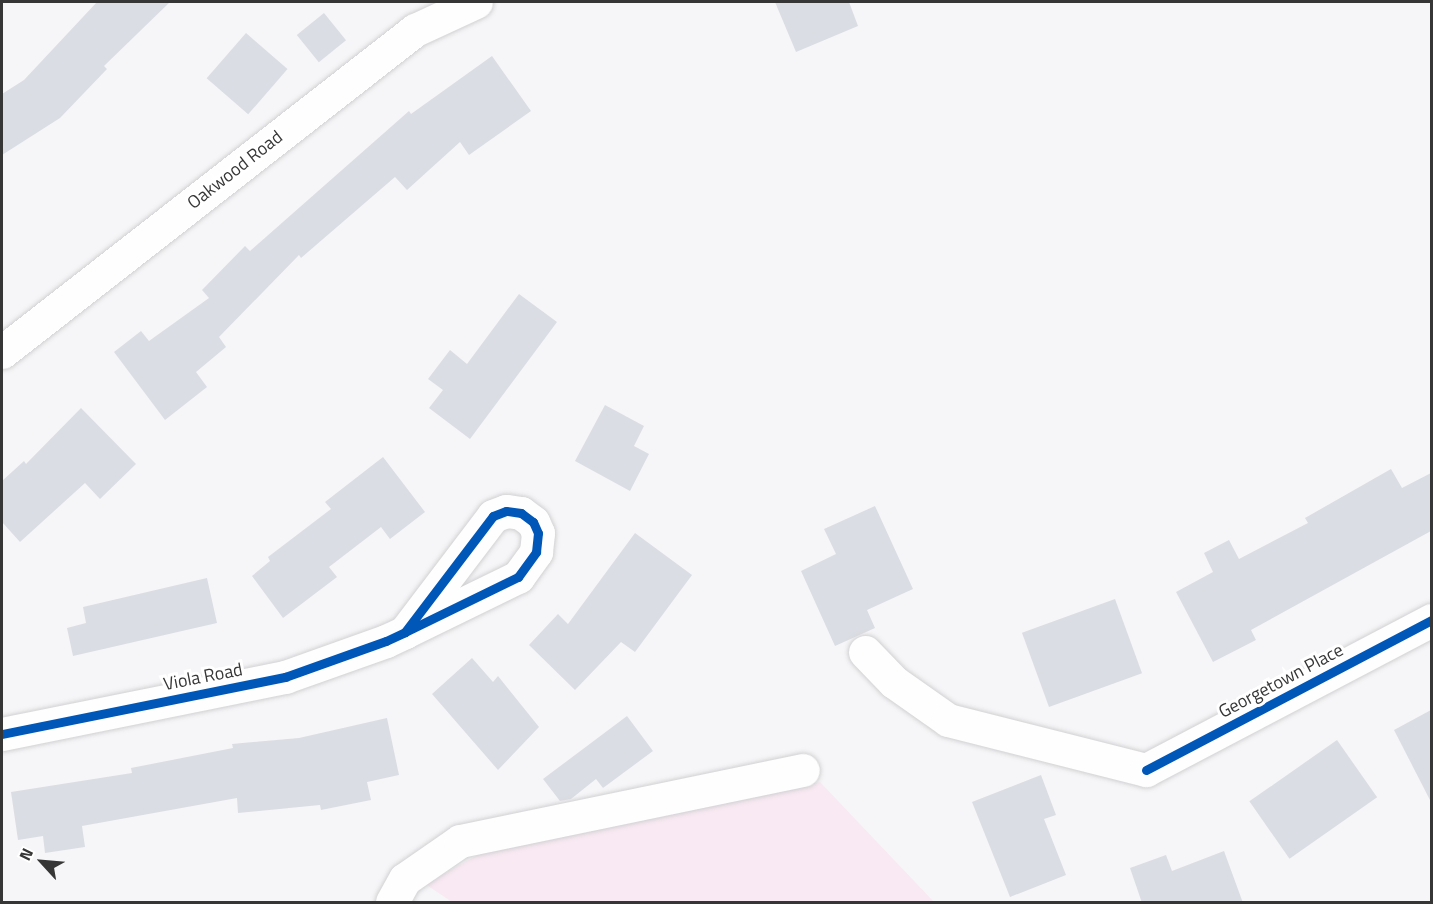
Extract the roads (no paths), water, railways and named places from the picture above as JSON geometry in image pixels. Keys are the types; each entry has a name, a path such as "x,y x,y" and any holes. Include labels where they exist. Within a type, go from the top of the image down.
{"street":[{"name":"Oakwood Road","path":"2,352 415,30 476,2"},
{"name":"Georgetown Place","path":"865,652 894,682 948,720 1146,770 1431,620"},
{"name":"Viola Road","path":"2,734 285,677 405,632"},
{"path":"392,903 405,879 460,841 803,770"}]}
